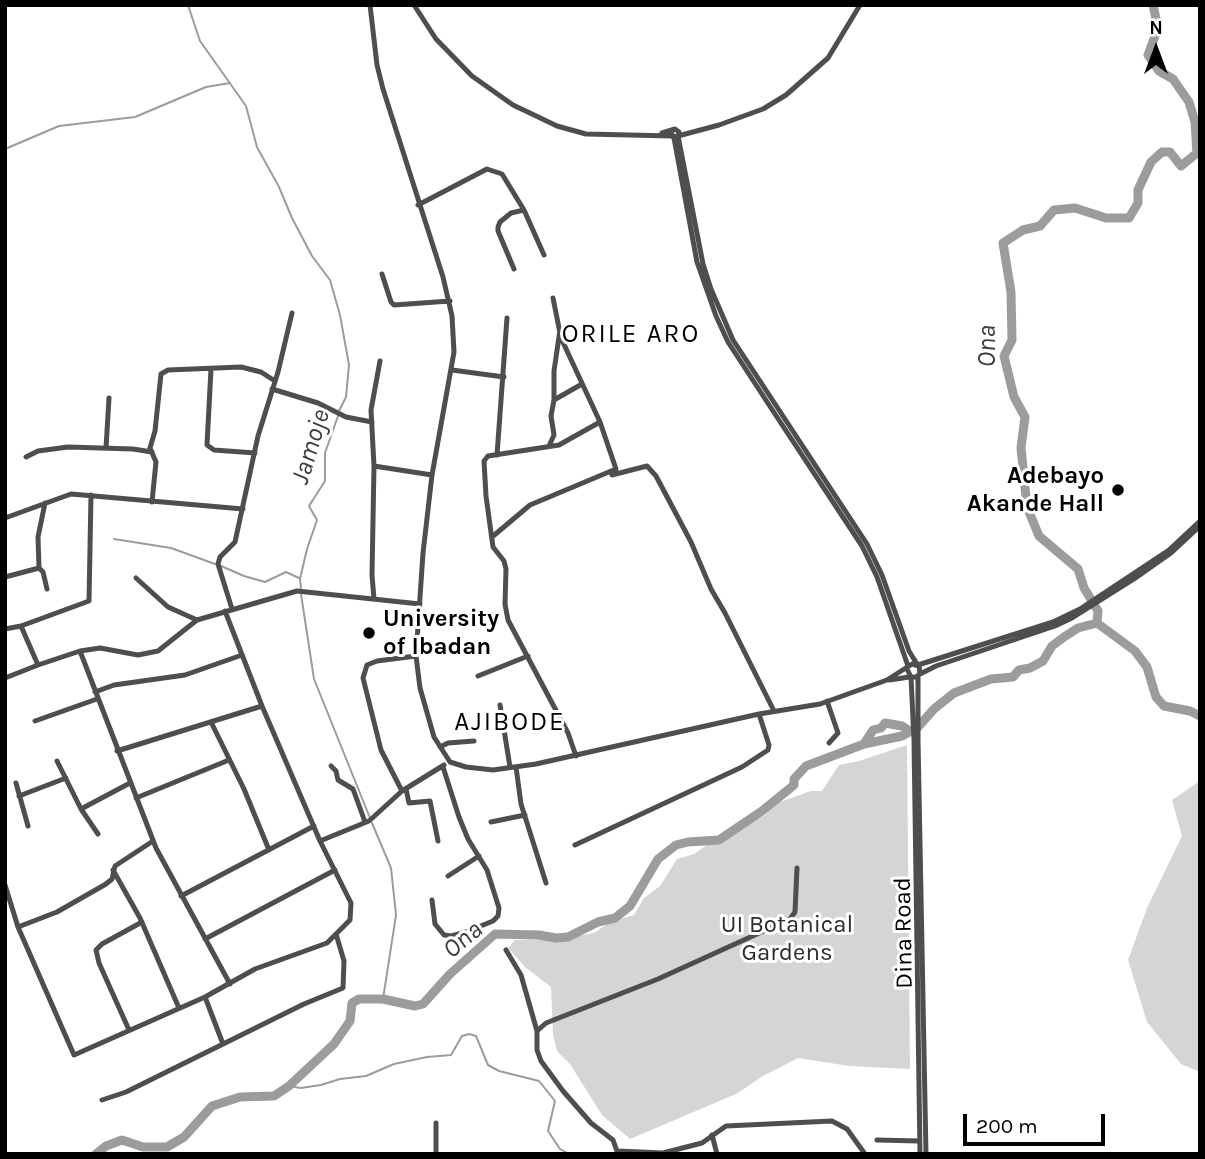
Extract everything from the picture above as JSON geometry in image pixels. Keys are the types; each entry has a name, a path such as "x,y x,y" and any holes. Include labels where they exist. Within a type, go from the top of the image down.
{"street":[{"path":"370,5 380,77 450,302 454,335 452,370 432,475 416,656 423,698 434,737 450,762 493,770 513,767 576,756 827,701 887,680 907,668 1053,622 1081,610"},
{"path":"414,5 436,39 472,76 522,109 557,126 586,134 622,136 675,135 719,125 763,109 786,95 828,58 860,5"},
{"path":"675,135 711,289 733,340 867,544 882,575 909,651 917,665 919,675 915,712"},
{"path":"675,135 697,262 716,316 772,411 862,547 877,577 910,677 915,712"},
{"path":"418,205 487,169 502,174 524,210 544,255"},
{"path":"513,269 498,231 500,222 511,214 524,210"},
{"path":"382,274 392,304 450,302"},
{"path":"553,298 560,330 600,422 617,472"},
{"path":"232,609 218,564 220,557 235,542 292,313"},
{"path":"498,455 507,318"},
{"path":"548,447 554,435 551,416 560,330"},
{"path":"374,599 371,553 374,466 372,400 380,360"},
{"path":"152,502 156,462 150,448 155,432 161,374 168,370 233,367 261,372 275,381"},
{"path":"211,369 207,445 214,450 255,453"},
{"path":"452,370 504,377"},
{"path":"554,400 582,384"},
{"path":"272,389 318,403 346,416 372,422"},
{"path":"106,448 109,398"},
{"path":"576,756 568,733 508,620 505,604 506,565 494,551 484,461 488,456 548,447 573,439 600,422"},
{"path":"26,457 68,447 152,452"},
{"path":"374,466 432,475"},
{"path":"492,537 530,505 617,472 647,466 656,476 691,542 711,589 774,711"},
{"path":"5,518 62,496 91,495 243,509"},
{"path":"5,629 22,626 89,601 91,495"},
{"path":"45,503 38,537 39,568 43,572 47,589"},
{"path":"1108,594 1169,550 1200,521"},
{"path":"887,680 919,675 936,666 1055,626 1171,553 1200,526"},
{"path":"5,577 39,568"},
{"path":"136,578 168,607 197,620"},
{"path":"5,678 38,665 100,648 138,655 159,651 197,620 295,591 309,590 419,604"},
{"path":"5,884 18,927 72,1054 76,1055 205,997 264,965 327,943 350,920 352,908 262,706 225,611"},
{"path":"22,626 38,665"},
{"path":"80,652 153,841 230,984"},
{"path":"95,692 122,683 185,675 242,655"},
{"path":"416,656 377,661 367,665 363,678 381,750 409,803 430,800 438,841"},
{"path":"478,676 528,656"},
{"path":"35,721 97,699"},
{"path":"827,701 838,733 829,743"},
{"path":"500,705 521,804 546,883"},
{"path":"117,751 262,706"},
{"name":"Dina Road","path":"915,712 922,1141 920,1154"},
{"path":"575,845 742,767 768,750 769,745 759,714"},
{"path":"211,722 269,850"},
{"path":"440,747 474,741"},
{"path":"136,798 229,760"},
{"path":"57,761 81,809 99,834"},
{"path":"320,841 365,822 404,790 450,762"},
{"path":"331,766 338,780 354,789 365,822"},
{"path":"432,900 435,923 444,935 459,934 493,921 498,916 498,900 487,870 468,839 443,766"},
{"path":"19,796 66,778"},
{"path":"16,783 28,826"},
{"path":"81,809 130,783"},
{"path":"491,822 525,815"},
{"path":"181,895 314,826"},
{"path":"18,927 57,912 106,884 112,879 113,870 153,841"},
{"path":"448,876 479,856"},
{"path":"537,1031 546,1023 645,984 790,919 795,912 797,868"},
{"path":"113,870 142,922 179,1008"},
{"path":"205,939 335,870"},
{"path":"129,1030 99,963 96,950 142,922"},
{"path":"102,1100 126,1093 343,988 344,961 336,934"},
{"path":"506,950 521,975 537,1031 537,1050 553,1078 591,1123 613,1140 618,1152 663,1153 702,1143 726,1126 832,1121 847,1129 864,1154"},
{"path":"205,997 223,1044"},
{"path":"436,1123 436,1153"},
{"path":"712,1135 717,1154"},
{"path":"877,1140 922,1141"},
{"name":"Dina Road","path":"922,1141 926,1154"}],"green space":[{"name":"UI Botanical Gardens","path":"907,745 910,1069 849,1066 798,1058 736,1094 630,1139 602,1115 570,1064 557,1051 553,1034 551,987 525,967 508,948 515,940 561,939 594,933 610,922 634,915 644,898 660,886 677,859 694,854 711,842 737,832 780,802 811,791 822,791 839,765"},
{"path":"1200,781 1200,1072 1181,1064 1147,1022 1128,960 1147,908 1182,836 1172,800"}],"waterway":[{"name":"Jamoje","path":"188,5 200,41 246,106 257,147 312,256 330,280 340,315 349,365 346,397 339,411"},
{"name":"Ona","path":"1097,623 1098,611 1084,588 1078,569 1039,536 1027,507 1021,448 1025,417 1014,397 1004,356 1012,340 1011,292 1003,243 1023,230 1040,226 1054,210 1075,208 1106,218 1129,218 1138,203 1138,190 1151,162 1162,152 1170,152 1181,166 1197,153 1195,122 1189,102 1173,79 1159,71 1148,55 1158,28 1153,5"},
{"path":"5,149 59,126 135,117 206,87 230,83"},
{"name":"Jamoje","path":"301,588 300,579 307,549 317,520 309,506 325,481 325,453 338,416"},
{"path":"114,539 171,548 215,564"},
{"path":"221,566 265,582 286,572 299,578"},
{"name":"Jamoje","path":"301,594 314,679 370,818"},
{"path":"1097,623 1135,651 1147,667 1156,697 1164,706 1190,711 1200,716"},
{"name":"Ona","path":"96,1154 106,1146 122,1140 143,1147 167,1147 184,1137 212,1106 240,1097 274,1096 289,1086 334,1044 350,1021 352,1003 359,999 383,999 415,1006 423,1004 450,974 495,934 568,937 598,922 615,918 630,906 658,859 676,845 719,840 794,785 794,779 806,766 864,744 902,736 918,727 934,709 954,693 991,679 1013,677 1019,670 1043,661 1052,646 1064,637 1078,628 1097,623"},
{"name":"Ona","path":"864,744 873,730 881,728 885,723 902,726 910,731"},
{"name":"Jamoje","path":"372,823 391,868 396,915 383,999"},
{"path":"289,1086 301,1088 321,1085 340,1079 366,1076 394,1064 451,1055 462,1036 469,1034 476,1036 488,1065 499,1071 539,1081 555,1101 548,1131 560,1149 569,1154"}],"place":[{"name":"Adebayo Akande Hall","path":"1118,490"},
{"name":"University of Ibadan","path":"369,633"}],"district":[{"name":"ORILE ARO","path":"631,335"},
{"name":"AJIBODE","path":"510,723"}]}
